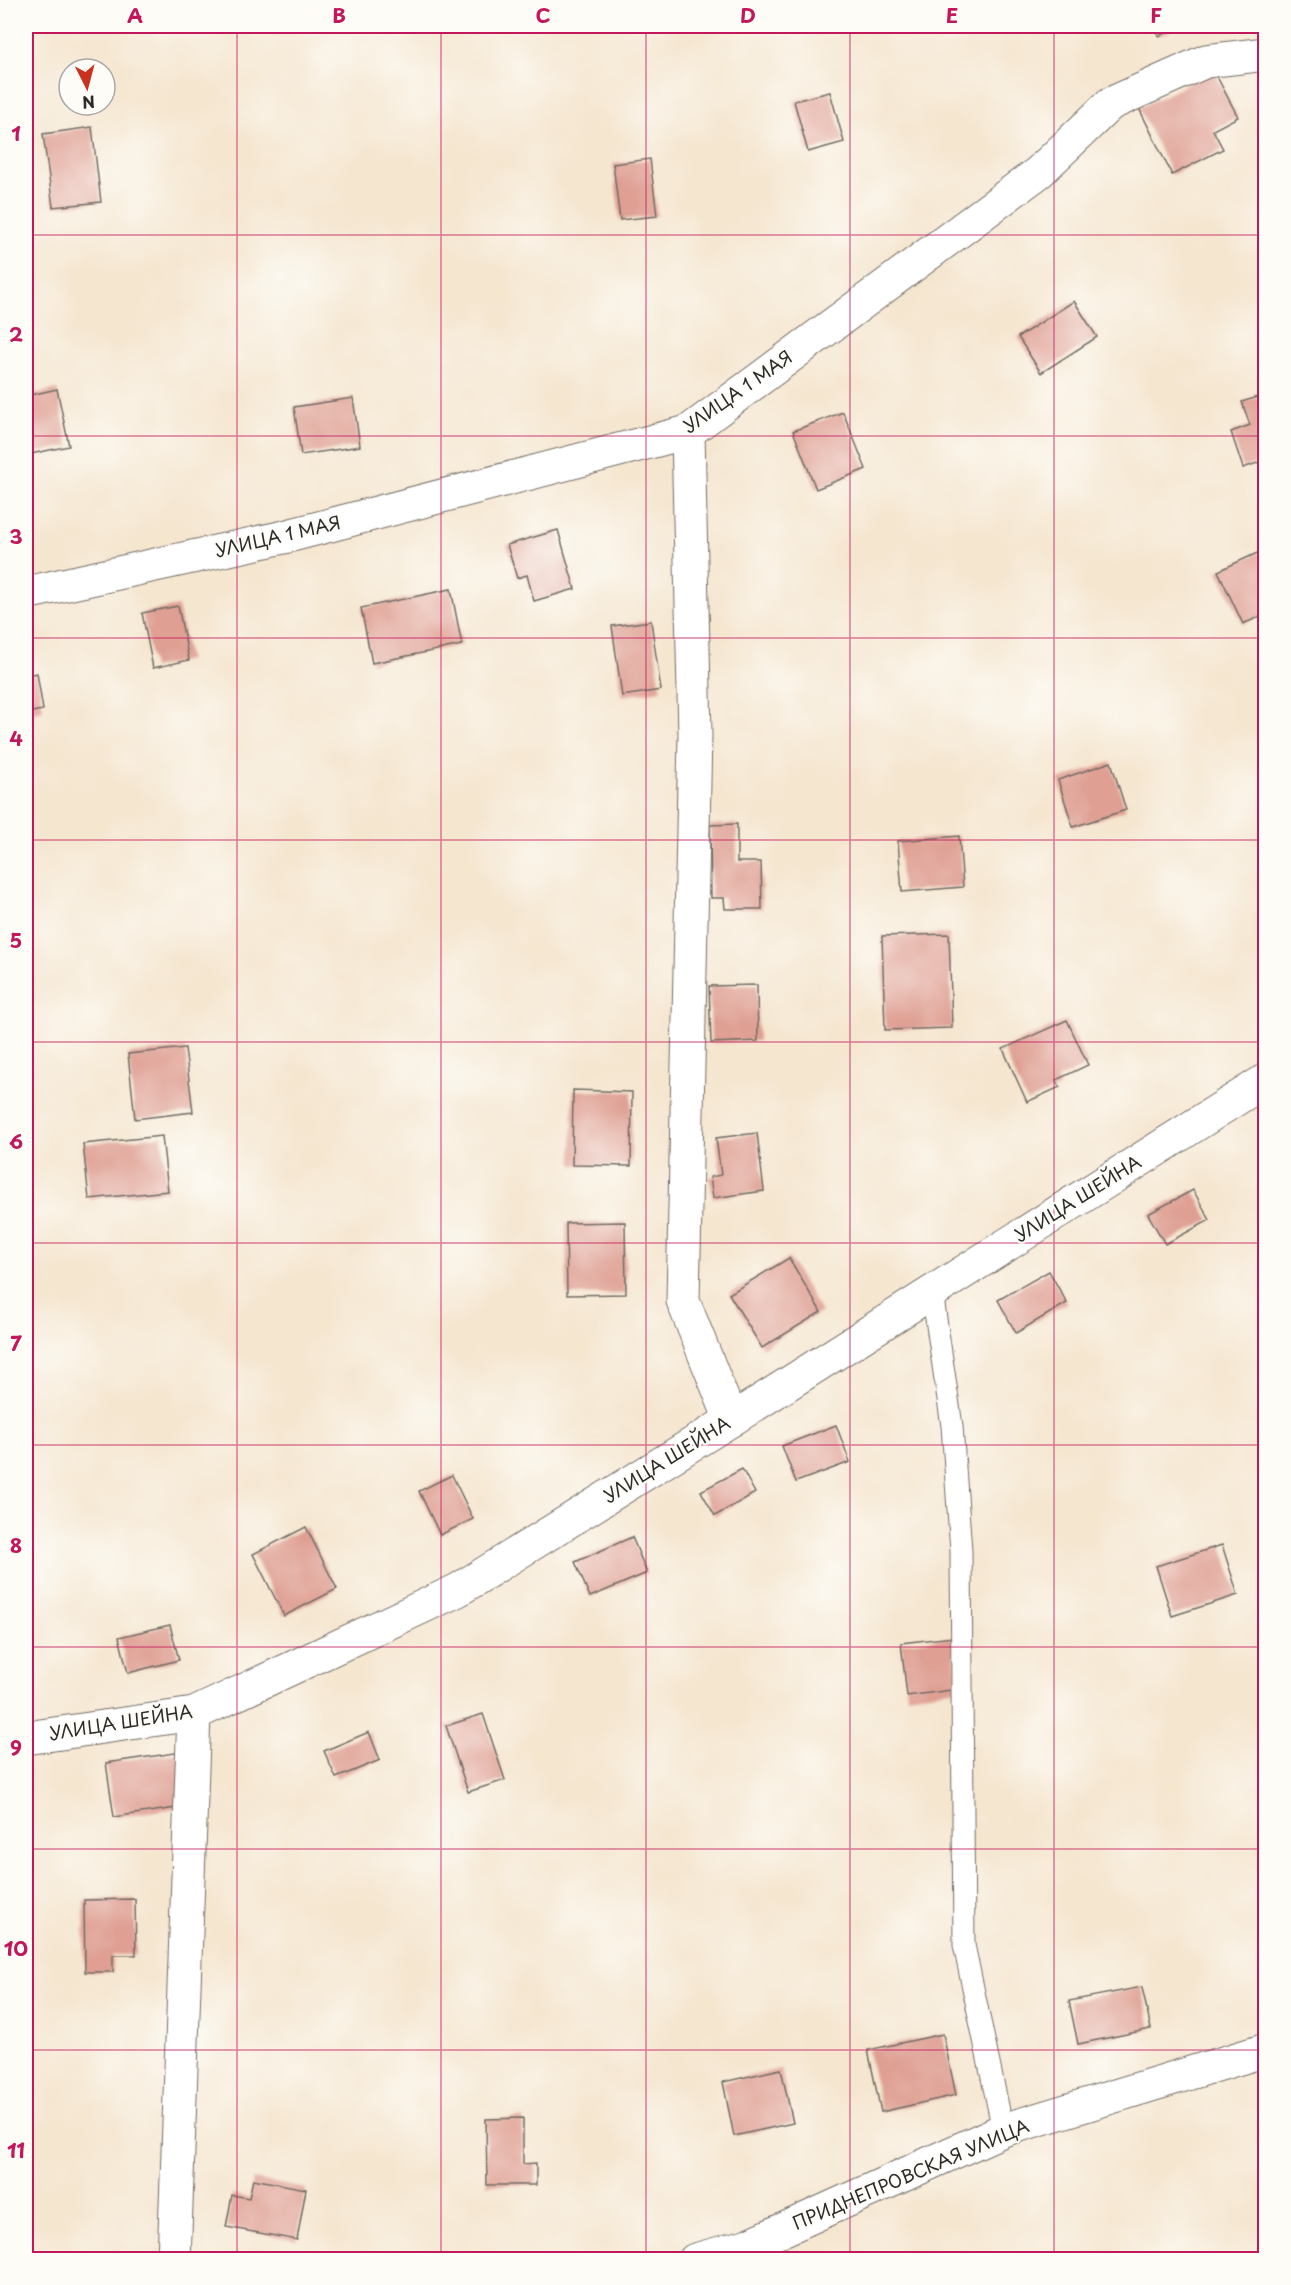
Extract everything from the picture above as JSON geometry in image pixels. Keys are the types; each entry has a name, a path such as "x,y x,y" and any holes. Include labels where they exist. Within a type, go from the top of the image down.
{"street":[{"name":"УЛИЦА 1 МАЯ","path":"26,592 284,537 688,432 1039,172 1110,104 1206,61 1266,54"},
{"path":"688,432 695,735 683,1301 731,1420"},
{"name":"УЛИЦА ШЕЙНА","path":"26,1738 194,1714 458,1590 731,1420 1266,1080"},
{"path":"174,2259 194,1714"},
{"name":"ПРИДНЕПРОВСКАЯ УЛИЦА","path":"696,2259 749,2245 1004,2130 1266,2050"}],"lane":[{"path":"932,1292 952,1426 961,1551 964,1945 1004,2130"}],"building":[{"path":"1154,26 1180,26 1159,36"},
{"path":"1214,71 1238,117 1213,130 1223,149 1172,175 1139,108"},
{"path":"830,92 844,142 808,152 794,101"},
{"path":"92,127 101,202 53,207 43,134"},
{"path":"650,159 657,216 620,220 613,164"},
{"path":"1074,301 1097,337 1041,373 1018,337"},
{"path":"57,389 69,446 26,455 26,396"},
{"path":"1266,394 1266,460 1243,468 1231,432 1250,425 1242,402"},
{"path":"353,398 360,446 301,455 294,407"},
{"path":"843,412 866,469 816,489 793,431"},
{"path":"558,530 575,589 534,601 527,575 517,578 507,545"},
{"path":"1266,549 1266,614 1243,624 1218,571"},
{"path":"451,589 462,645 372,663 361,608"},
{"path":"178,606 189,660 153,668 142,613"},
{"path":"651,621 661,690 622,696 612,626"},
{"path":"37,673 43,710 26,713 26,675"},
{"path":"1111,762 1126,810 1073,827 1058,780"},
{"path":"737,824 737,862 761,862 762,909 725,909 724,898 711,898 710,825"},
{"path":"959,836 963,887 902,892 898,841"},
{"path":"949,934 952,1028 885,1030 882,936"},
{"path":"757,985 758,1041 711,1043 709,986"},
{"path":"1067,1020 1088,1065 1056,1080 1060,1087 1027,1102 1003,1049"},
{"path":"185,1048 193,1112 135,1119 128,1054"},
{"path":"573,1090 632,1092 631,1166 572,1165"},
{"path":"757,1133 764,1191 713,1198 710,1177 721,1175 716,1138"},
{"path":"162,1136 168,1191 89,1199 83,1144"},
{"path":"1193,1190 1210,1220 1165,1244 1148,1214"},
{"path":"625,1222 626,1294 567,1295 566,1223"},
{"path":"789,1258 821,1312 762,1348 729,1294"},
{"path":"1049,1271 1067,1303 1016,1333 998,1300"},
{"path":"836,1425 850,1462 796,1482 782,1446"},
{"path":"742,1469 755,1493 715,1516 701,1491"},
{"path":"452,1475 473,1519 440,1535 419,1491"},
{"path":"306,1527 337,1589 284,1616 253,1554"},
{"path":"632,1537 647,1573 590,1597 575,1562"},
{"path":"1222,1545 1238,1595 1172,1616 1156,1566"},
{"path":"170,1625 179,1660 128,1673 119,1637"},
{"path":"953,1637 959,1689 907,1696 901,1643"},
{"path":"483,1714 505,1780 468,1792 446,1726"},
{"path":"369,1732 380,1760 336,1778 324,1751"},
{"path":"182,1752 190,1806 114,1817 106,1763"},
{"path":"135,1899 136,1955 113,1955 113,1972 85,1972 84,1900"},
{"path":"1142,1987 1151,2029 1078,2044 1069,2001"},
{"path":"943,2034 956,2095 881,2112 868,2050"},
{"path":"781,2069 793,2123 734,2136 723,2082"},
{"path":"523,2118 523,2164 536,2163 536,2185 487,2185 486,2119"},
{"path":"253,2179 306,2189 297,2240 226,2227 232,2195 249,2198"}]}
